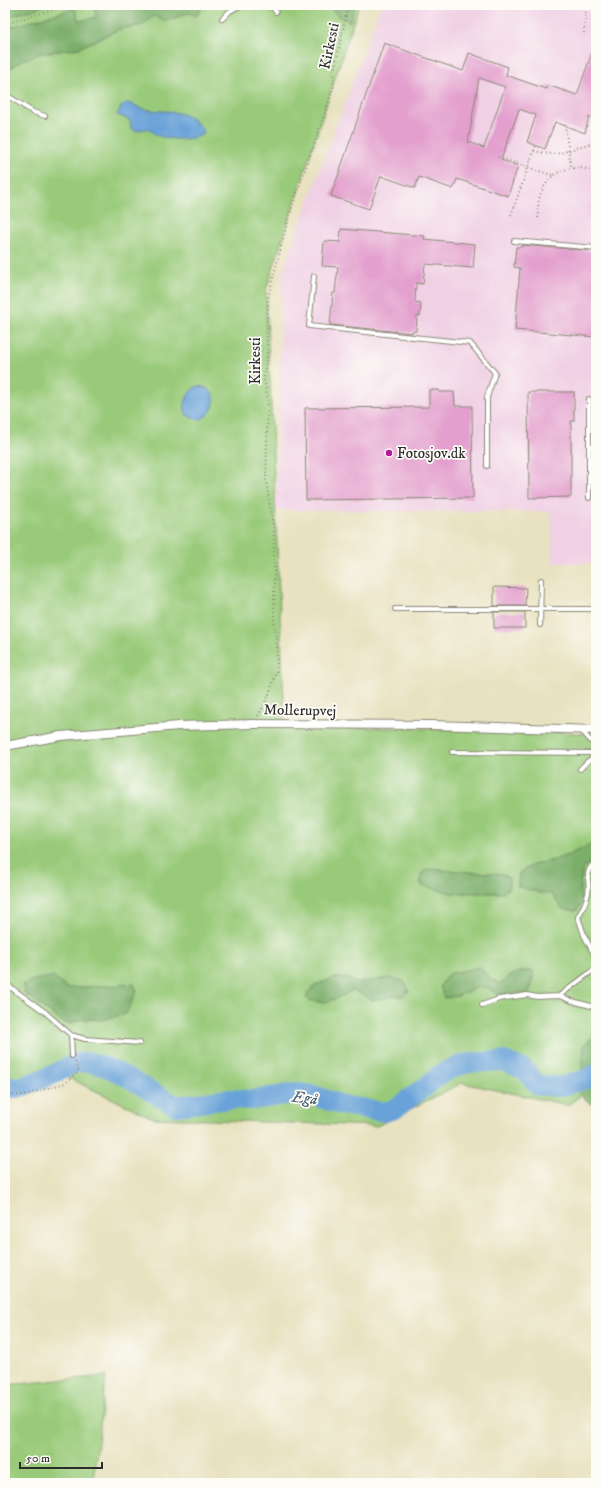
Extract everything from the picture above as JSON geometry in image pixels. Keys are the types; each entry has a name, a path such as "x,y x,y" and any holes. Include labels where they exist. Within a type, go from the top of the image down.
{"street":[{"name":"Mollerupvej","path":"5,746 61,736 179,726 253,724 431,724 596,730"}],"lane":[{"path":"222,19 241,5"},
{"path":"271,5 276,12"},
{"path":"5,94 33,112 44,116"},
{"path":"514,241 596,248"},
{"path":"314,276 309,326 470,344 495,373 487,397 487,466"},
{"path":"589,399 589,498"},
{"path":"590,446 596,446"},
{"path":"540,625 541,580"},
{"path":"396,609 596,609"},
{"path":"582,730 596,747"},
{"path":"452,752 596,753"},
{"path":"580,769 596,756"},
{"path":"596,862 588,869 588,893 578,918 584,935 596,958"},
{"path":"559,996 596,968"},
{"path":"5,984 45,1012 71,1035 85,1039 140,1042"},
{"path":"482,1005 499,998 527,995 537,997 559,996 591,1006"},
{"path":"71,1035 72,1056"}],"path":[{"path":"5,24 73,5"},
{"name":"Kirkesti","path":"253,724 268,697 277,670 277,647 274,619 274,531 266,480 268,400 264,379 267,354 266,322 269,294 289,216 334,86 333,76 347,11 352,5"},
{"path":"584,33 586,5"},
{"path":"565,125 571,168"},
{"path":"534,151 552,154 586,144 596,143"},
{"path":"511,216 536,145"},
{"path":"498,157 554,176"},
{"path":"538,218 540,194 547,182 560,171 571,168 586,168 596,172"},
{"path":"5,1095 25,1095 65,1082 77,1073 78,1070"}],"shaded area":[{"path":"381,5 596,5 596,563 553,563 551,512 276,510 282,273"}],"green space":[{"path":"5,5 359,5 266,290 285,727 517,730 596,734 596,1084 568,1105 462,1083 377,1126 153,1118 62,1075 5,1095"},
{"path":"5,5 47,5 5,18"},
{"path":"94,5 200,5 201,8 197,16 188,13 165,22 154,16 143,25 120,29 79,48 39,54 23,60 11,68 7,67 5,69 5,29 75,8 79,21 96,17"},
{"path":"327,5 355,5 350,22 340,17"},
{"path":"596,839 596,860 584,867 580,887 582,901 576,911 562,909 552,894 540,893 518,887 519,873 523,870 535,864 554,860 582,849"},
{"path":"427,869 502,874 509,878 509,888 503,893 450,893 421,885 421,874"},
{"path":"480,967 490,978 500,984 506,978 515,973 533,971 529,994 516,993 498,995 492,990 483,987 458,996 444,998 440,986 448,974"},
{"path":"53,977 67,988 134,984 137,991 126,1014 102,1020 82,1019 69,1024 62,1022 24,993 23,985 33,980"},
{"path":"333,978 347,978 357,983 389,978 404,981 409,991 403,996 373,1000 352,990 330,1001 318,1002 306,998 308,992 316,985"},
{"path":"596,1034 596,1105 589,1103 577,1091 582,1072 584,1045"},
{"path":"106,1376 93,1483 5,1483 5,1385"}],"water":[{"path":"126,103 143,109 185,115 197,123 204,133 200,136 189,139 176,139 159,136 148,129 135,130 131,128 130,120 117,115 121,107"},
{"path":"198,386 211,391 214,402 210,412 205,417 198,420 187,415 185,411 185,403 191,391"}],"building":[{"path":"384,43 463,71 469,53 508,67 506,75 546,89 547,85 577,95 596,44 596,120 589,117 585,133 555,122 545,149 527,142 536,115 519,109 501,160 518,166 508,196 457,179 453,189 419,177 415,188 381,176 369,209 331,196","holes":["479,78 505,87 484,148 468,142"]},
{"path":"341,229 425,236 424,239 475,244 473,268 425,264 423,284 416,283 415,302 421,303 420,316 417,316 416,331 412,331 412,333 330,325 333,293 335,293 338,267 322,266 324,241 340,242"},
{"path":"522,245 596,251 596,337 515,330 520,268 514,267 516,247 522,247"},
{"name":"Fotosjov.dk","path":"429,390 454,392 455,406 472,406 473,498 306,500 305,408 429,407"},
{"path":"528,392 574,392 574,421 571,421 571,497 529,498"},
{"path":"494,587 526,588 525,606 494,606"},
{"path":"494,612 525,612 525,628 494,628"}],"waterway":[{"name":"Egå","path":"5,1084 14,1088 19,1088 52,1075 75,1063 90,1062 111,1069 176,1106 229,1099 252,1100 297,1093 313,1095 341,1105 384,1112 395,1109 438,1076 450,1069 468,1063 504,1061 525,1070 537,1085 559,1087 586,1079 596,1074"}],"place":[{"name":"Fotosjov.dk","path":"389,453"}]}
